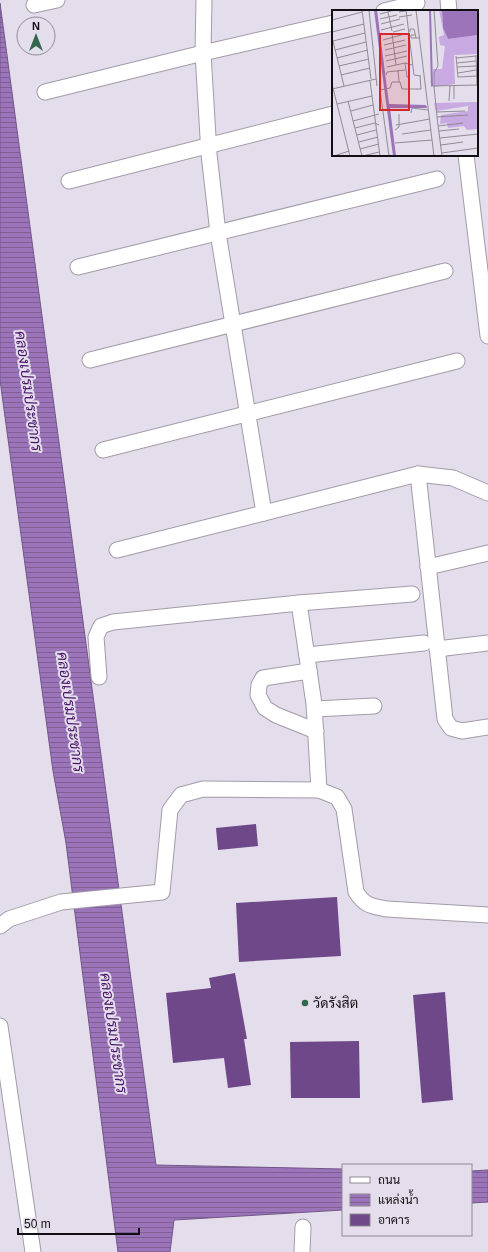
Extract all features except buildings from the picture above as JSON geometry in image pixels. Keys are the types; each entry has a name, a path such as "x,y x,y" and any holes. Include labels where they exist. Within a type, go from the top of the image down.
{"street":[{"path":"34,5 57,0"},
{"path":"204,0 203,53 209,146 218,233 264,513"},
{"path":"448,0 449,10"},
{"path":"388,10 417,3"},
{"path":"45,92 332,23"},
{"path":"69,181 332,114"},
{"path":"466,156 488,336"},
{"path":"78,267 437,179"},
{"path":"90,360 445,271"},
{"path":"103,450 457,361"},
{"path":"418,474 428,567 430,646 445,719 451,728 462,731 488,727"},
{"path":"117,550 418,474 453,478 488,493"},
{"path":"428,567 488,553"},
{"path":"99,677 96,637 101,626 113,622 299,603 412,594"},
{"path":"299,603 314,709 319,790"},
{"path":"307,655 488,643"},
{"path":"309,671 263,678 259,685 258,695 266,708 276,714 316,731"},
{"path":"314,709 374,706"},
{"path":"0,926 9,919 55,904 141,893 162,892 170,810 181,795 203,789 319,790 336,797 344,809 356,892 362,901 372,906 387,909 488,915"},
{"path":"0,1026 33,1252"},
{"path":"302,1252 303,1227"}],"water":[{"name":"คลองเปรมประชากร","path":"0,3 156,1165 342,1169 342,1210 174,1220 170,1252 118,1252 66,843 53,771 0,380"},
{"path":"488,1170 488,1202 472,1203 472,1171"}],"place":[{"name":"วัดรังสิต","path":"305,1003"}]}
